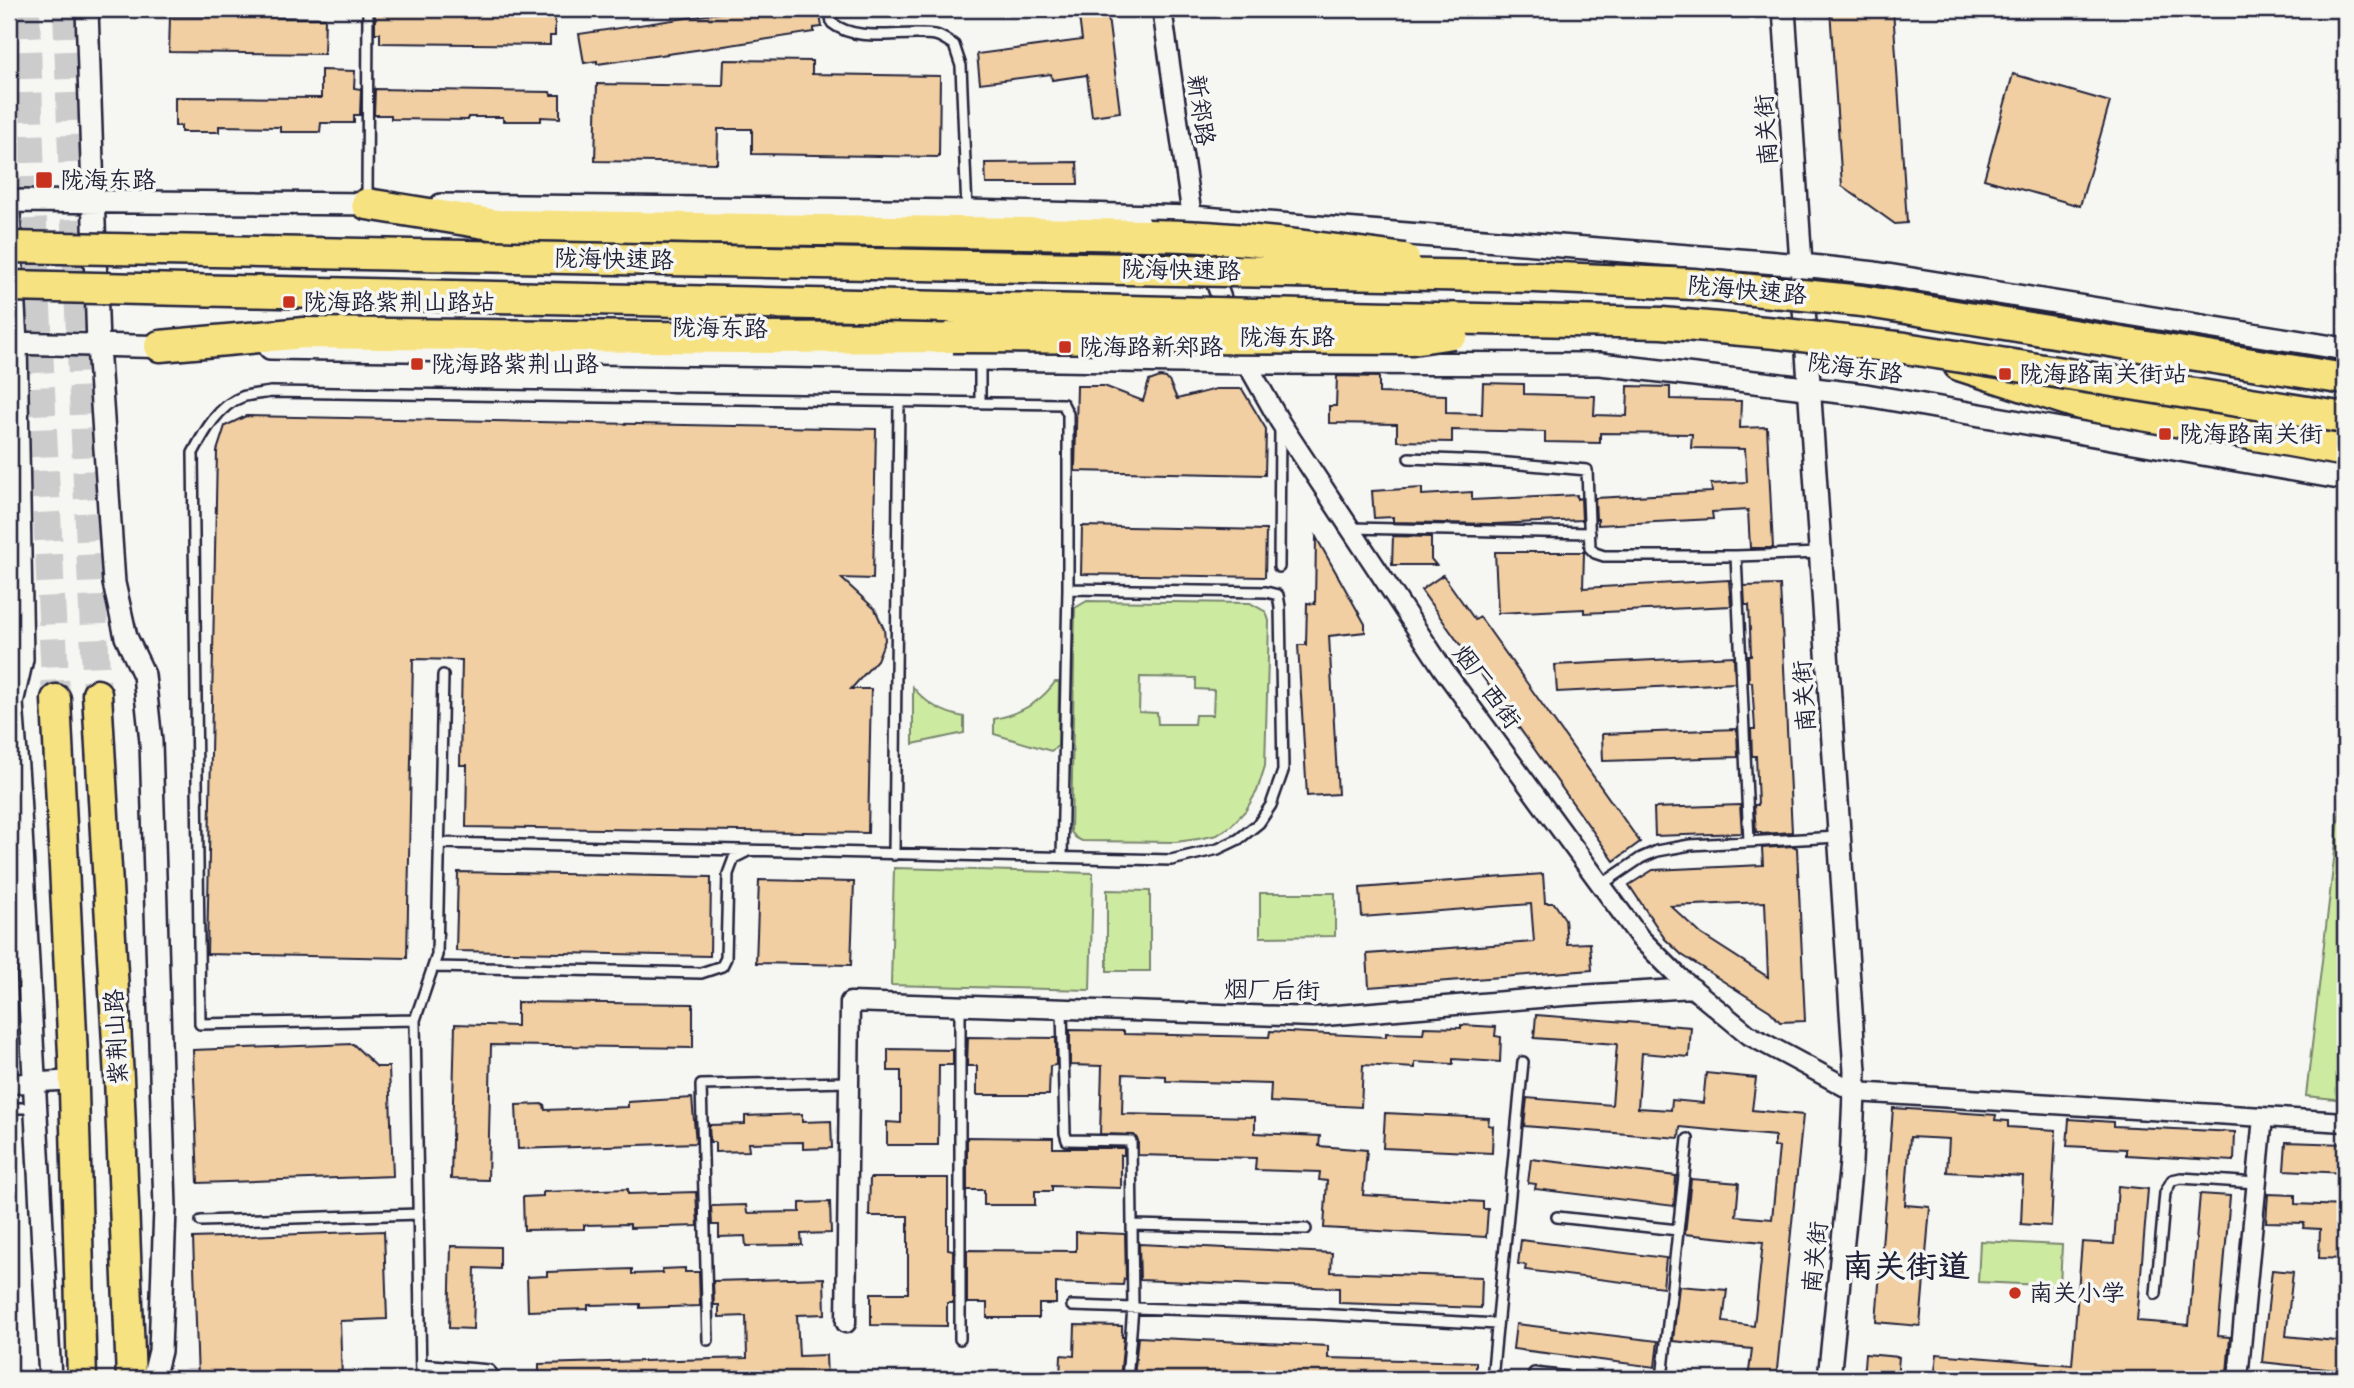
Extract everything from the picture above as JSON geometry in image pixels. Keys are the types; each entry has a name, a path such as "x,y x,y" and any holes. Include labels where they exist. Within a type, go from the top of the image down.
{"highway":[{"path":"367,204 497,225 1215,236 1307,245 1536,277"},
{"name":"陇海快速路","path":"9,247 1536,277 1693,284 1862,301 2345,379"},
{"name":"陇海快速路","path":"9,286 1662,323 1905,348 2345,418"},
{"path":"160,346 304,333 736,338 1412,340 1535,321"},
{"path":"1905,348 2080,404 2345,451"}],"main road":[{"name":"紫荆山路","path":"97,694 119,1092 131,1379"},
{"name":"紫荆山路","path":"56,699 74,1080 82,1379"}],"street":[{"path":"87,9 98,345 114,583 127,637 144,675 150,742 166,1208 160,1351 153,1379"},
{"name":"新郑路","path":"1162,9 1192,218"},
{"name":"南关街","path":"1784,9 1855,1092 1851,1162 1829,1379"},
{"path":"9,201 967,211 1192,218 1802,265 1942,283 2345,349"},
{"path":"9,214 22,659 12,703 14,794 50,1379"},
{"name":"烟厂西街","path":"1192,218 1245,363 1280,422 1443,669 1640,938 1693,988 1749,1035 1855,1092"},
{"name":"陇海东路","path":"12,343 1245,363 1600,364 1866,394 2345,479"},
{"name":"烟厂后街","path":"849,1082 850,1002 1313,1017 1693,988"},
{"path":"9,1084 74,1080"},
{"path":"846,1324 849,1082"},
{"path":"1855,1092 2345,1122"},
{"path":"2238,1379 2263,1117"}],"lane":[{"path":"367,204 368,9"},
{"path":"830,9 832,23 841,30 938,35 954,45 961,66 967,211"},
{"path":"980,358 981,403"},
{"path":"415,1020 200,1024 193,453 214,420 227,406 242,397 270,393 1063,404 1068,414 1068,589 1062,857"},
{"path":"894,855 899,401"},
{"path":"1279,567 1280,422"},
{"path":"1409,458 1587,470 1590,548 1604,556 1821,553"},
{"path":"1349,528 1590,533"},
{"path":"1736,556 1749,841"},
{"path":"439,843 1171,860 1218,849 1239,839 1259,823 1271,805 1283,771 1278,595 1266,592 1068,589"},
{"path":"421,1379 415,1020 438,955 443,676"},
{"path":"1601,885 1641,858 1657,851 1690,845 1840,837"},
{"path":"435,967 701,973 722,966 726,958 728,874 734,858 750,850"},
{"path":"960,1006 960,1339"},
{"path":"1062,1009 1067,1140 1131,1141 1133,1308 1127,1379"},
{"path":"1492,1379 1523,1062"},
{"path":"708,1340 701,1085 849,1082"},
{"path":"9,1108 34,1108"},
{"path":"1662,1379 1688,1139"},
{"path":"2156,1294 2165,1193 2172,1180 2181,1178 2257,1183"},
{"path":"201,1221 419,1214"},
{"path":"1557,1217 1678,1230"},
{"path":"1132,1225 1306,1229"},
{"path":"1072,1306 1316,1314 1497,1324"},
{"path":"421,1364 489,1370 497,1379"},
{"path":"1534,1373 1587,1379"}],"green space":[{"path":"1087,601 1250,603 1266,612 1269,621 1265,766 1257,791 1246,810 1231,826 1217,835 1176,842 1082,841 1071,832 1075,608","holes":["1140,677 1196,678 1196,689 1214,690 1213,715 1195,715 1194,724 1158,724 1157,713 1139,712"]},
{"path":"1055,682 1059,682 1058,746 1051,751 994,734 994,719 1029,706 1043,696"},
{"path":"913,687 936,707 964,717 964,733 913,744"},
{"path":"2345,791 2345,1100 2306,1096 2342,792"},
{"path":"894,868 1093,873 1090,990 891,985"},
{"path":"1107,890 1150,891 1150,971 1107,971"},
{"path":"1260,893 1335,893 1335,936 1260,937"},
{"path":"1980,1241 2062,1245 2060,1286 1978,1282"}],"building":[{"path":"746,9 819,9 822,27 814,28 814,32 724,46 597,64 597,61 584,63 579,34"},
{"path":"1078,9 1107,9 1120,112 1092,116 1087,75 1052,80 1051,74 980,83 977,54 1082,40"},
{"path":"1830,9 1893,9 1907,223 1895,224 1842,186"},
{"path":"375,12 555,14 555,36 550,36 550,45 380,43 380,33 375,33"},
{"path":"170,16 325,18 324,54 169,52"},
{"path":"724,60 812,61 812,74 940,76 939,157 752,154 752,129 718,129 717,163 595,161 597,84 723,86"},
{"path":"321,70 355,71 354,88 361,89 360,115 354,115 354,123 321,123 320,132 280,132 280,127 219,126 219,132 181,132 181,126 175,126 175,97 321,98"},
{"path":"2013,74 2110,102 2080,206 1984,179"},
{"path":"375,89 550,92 551,95 560,95 560,118 541,117 541,121 503,121 503,117 468,117 468,120 391,119 391,115 374,115"},
{"path":"1077,162 1078,184 986,184 985,163"},
{"path":"1337,376 1379,377 1379,393 1446,395 1446,413 1482,414 1483,383 1524,384 1524,394 1595,396 1594,415 1627,416 1628,386 1670,387 1670,399 1741,401 1740,428 1767,427 1773,548 1750,548 1748,510 1712,512 1713,519 1598,525 1596,519 1595,498 1712,492 1711,484 1747,482 1745,449 1691,448 1692,434 1600,433 1600,443 1545,442 1545,432 1452,430 1452,442 1397,441 1397,424 1329,423 1329,406 1336,406"},
{"path":"1166,378 1170,383 1177,399 1216,389 1242,389 1266,429 1265,475 1075,471 1077,386 1104,386 1143,401 1149,381"},
{"path":"246,416 876,429 873,579 841,578 875,609 884,629 885,640 877,660 851,689 871,689 868,833 466,827 467,765 460,765 462,660 413,659 407,958 207,954 217,451 225,426"},
{"path":"1422,488 1422,495 1472,492 1472,500 1577,495 1577,499 1581,498 1582,520 1494,524 1393,522 1393,517 1374,518 1372,491"},
{"path":"1082,526 1266,530 1265,577 1081,574"},
{"path":"1393,536 1431,537 1431,559 1436,565 1392,565"},
{"path":"1316,537 1365,624 1365,632 1329,636 1338,794 1307,796 1298,645 1306,645 1307,603 1315,604"},
{"path":"1495,552 1584,552 1583,588 1729,580 1731,606 1584,613 1584,609 1498,613"},
{"path":"1443,575 1475,620 1480,617 1640,842 1614,861 1421,590"},
{"path":"1780,585 1792,832 1761,834 1756,832 1754,805 1758,805 1756,756 1752,756 1751,729 1755,729 1752,682 1749,682 1749,605 1745,605 1744,586"},
{"path":"1734,656 1735,683 1557,692 1555,665"},
{"path":"1737,729 1738,757 1603,761 1602,734"},
{"path":"1740,805 1742,833 1655,836 1654,808"},
{"path":"1762,848 1797,848 1805,1021 1780,1022 1770,1011 1682,955 1665,939 1629,885 1653,870 1763,865","holes":["1765,902 1768,977 1701,934 1671,906"]},
{"path":"458,872 711,877 710,956 456,951"},
{"path":"1543,874 1545,903 1554,903 1565,919 1567,944 1590,943 1592,970 1369,987 1367,954 1534,942 1531,904 1362,917 1360,888"},
{"path":"759,880 854,882 851,965 756,963"},
{"path":"517,1002 693,1004 693,1048 491,1045 488,1180 451,1179 455,1024 517,1026"},
{"path":"1536,1015 1691,1027 1689,1057 1642,1053 1638,1108 1671,1110 1672,1100 1703,1103 1706,1073 1756,1078 1752,1110 1803,1115 1776,1379 1748,1379 1752,1349 1673,1341 1679,1286 1727,1290 1723,1322 1754,1326 1763,1242 1685,1234 1691,1179 1739,1183 1736,1216 1772,1219 1779,1147 1774,1147 1775,1136 1680,1127 1679,1138 1524,1126 1527,1098 1612,1105 1617,1044 1534,1038"},
{"path":"1461,1025 1496,1027 1495,1036 1501,1037 1500,1062 1453,1059 1453,1064 1415,1062 1415,1068 1363,1065 1361,1107 1270,1102 1271,1084 1166,1081 1166,1076 1123,1074 1122,1114 1255,1117 1255,1133 1320,1136 1319,1146 1367,1150 1363,1195 1483,1202 1483,1209 1488,1209 1486,1237 1324,1228 1327,1181 1319,1180 1320,1172 1255,1170 1256,1158 1138,1155 1138,1140 1134,1135 1100,1134 1102,1066 1070,1065 1070,1030 1269,1037 1270,1031 1386,1037 1386,1033 1423,1034 1424,1027 1461,1028"},
{"path":"968,1037 1056,1038 1056,1065 1050,1066 1049,1095 977,1095 977,1066 967,1066"},
{"path":"353,1044 377,1067 389,1067 393,1176 198,1183 193,1050"},
{"path":"888,1049 953,1050 953,1065 939,1065 938,1145 887,1145 887,1122 901,1123 901,1071 888,1071"},
{"path":"692,1098 696,1143 518,1149 516,1105 544,1104 545,1110 628,1107 628,1102"},
{"path":"1893,1108 1996,1115 1995,1120 2008,1121 2008,1127 2056,1130 2051,1226 2021,1224 2023,1176 1947,1172 1949,1139 1910,1137 1905,1205 1930,1207 1920,1326 1876,1322"},
{"path":"1385,1113 1489,1118 1488,1125 1493,1126 1492,1153 1383,1148"},
{"path":"802,1114 802,1122 831,1121 832,1148 803,1149 803,1142 748,1143 749,1151 715,1152 715,1142 710,1142 709,1125 745,1124 745,1116"},
{"path":"2069,1119 2113,1122 2113,1126 2235,1132 2234,1161 2126,1155 2126,1149 2067,1146"},
{"path":"967,1137 1053,1138 1053,1148 1124,1148 1124,1155 1121,1155 1121,1188 1052,1186 1052,1191 1035,1191 1035,1205 984,1205 984,1190 967,1190"},
{"path":"2286,1142 2345,1144 2345,1173 2284,1170"},
{"path":"1531,1159 1676,1176 1674,1206 1535,1189 1536,1184 1528,1183"},
{"path":"870,1178 948,1178 948,1249 953,1250 953,1303 947,1303 947,1326 871,1325 871,1293 908,1293 908,1216 869,1216"},
{"path":"2118,1186 2148,1189 2137,1321 2189,1325 2200,1194 2230,1196 2218,1336 2230,1337 2227,1373 2207,1371 2207,1379 1934,1379 1937,1354 2072,1365 2082,1242 2114,1244"},
{"path":"628,1189 628,1194 696,1192 698,1226 630,1228 630,1224 584,1225 584,1229 524,1230 523,1197 543,1196 543,1192"},
{"path":"2268,1194 2295,1195 2295,1204 2345,1206 2345,1259 2319,1258 2320,1229 2303,1228 2304,1223 2266,1222"},
{"path":"830,1202 831,1233 801,1234 802,1245 746,1246 745,1236 719,1237 719,1225 712,1225 711,1206 746,1205 747,1213 800,1212 800,1203"},
{"path":"384,1231 387,1319 340,1321 342,1379 198,1379 193,1238"},
{"path":"1076,1232 1125,1234 1126,1279 1123,1285 1056,1283 1056,1304 1039,1304 1039,1318 987,1318 987,1303 967,1303 967,1250 1076,1251"},
{"path":"1521,1240 1666,1258 1663,1287 1525,1270 1526,1265 1518,1264"},
{"path":"1139,1244 1332,1253 1331,1272 1482,1277 1481,1308 1339,1303 1339,1288 1140,1280"},
{"path":"451,1246 500,1247 500,1269 475,1268 473,1329 449,1328"},
{"path":"685,1268 685,1272 699,1272 700,1306 640,1308 640,1304 588,1305 588,1309 528,1311 527,1277 547,1276 547,1272 632,1269 632,1274 663,1273 662,1269"},
{"path":"2272,1270 2293,1272 2286,1336 2345,1342 2345,1371 2262,1362"},
{"path":"824,1278 825,1314 797,1315 799,1356 826,1355 827,1379 539,1379 539,1364 747,1358 746,1316 719,1317 719,1305 714,1305 713,1281"},
{"path":"1516,1324 1658,1341 1655,1367 1513,1349"},
{"path":"1075,1325 1122,1326 1124,1337 1120,1379 1060,1379 1061,1355 1074,1356"},
{"path":"1138,1337 1328,1346 1328,1358 1476,1362 1476,1379 1134,1378"},
{"path":"1865,1354 1899,1357 1897,1379 1863,1379"}],"tunnel":[{"path":"26,9 31,183 56,699"},
{"path":"67,9 97,694"}],"place":[{"name":"陇海东路","path":"44,180"},
{"name":"陇海路紫荆山路站","path":"289,302"},
{"name":"陇海路新郑路","path":"1065,347"},
{"name":"陇海路紫荆山路","path":"417,364"},
{"name":"陇海路南关街站","path":"2005,374"},
{"name":"陇海路南关街","path":"2165,434"},
{"name":"南关小学","path":"2015,1293"}],"district":[{"name":"南关街道","path":"1906,1266"}]}
